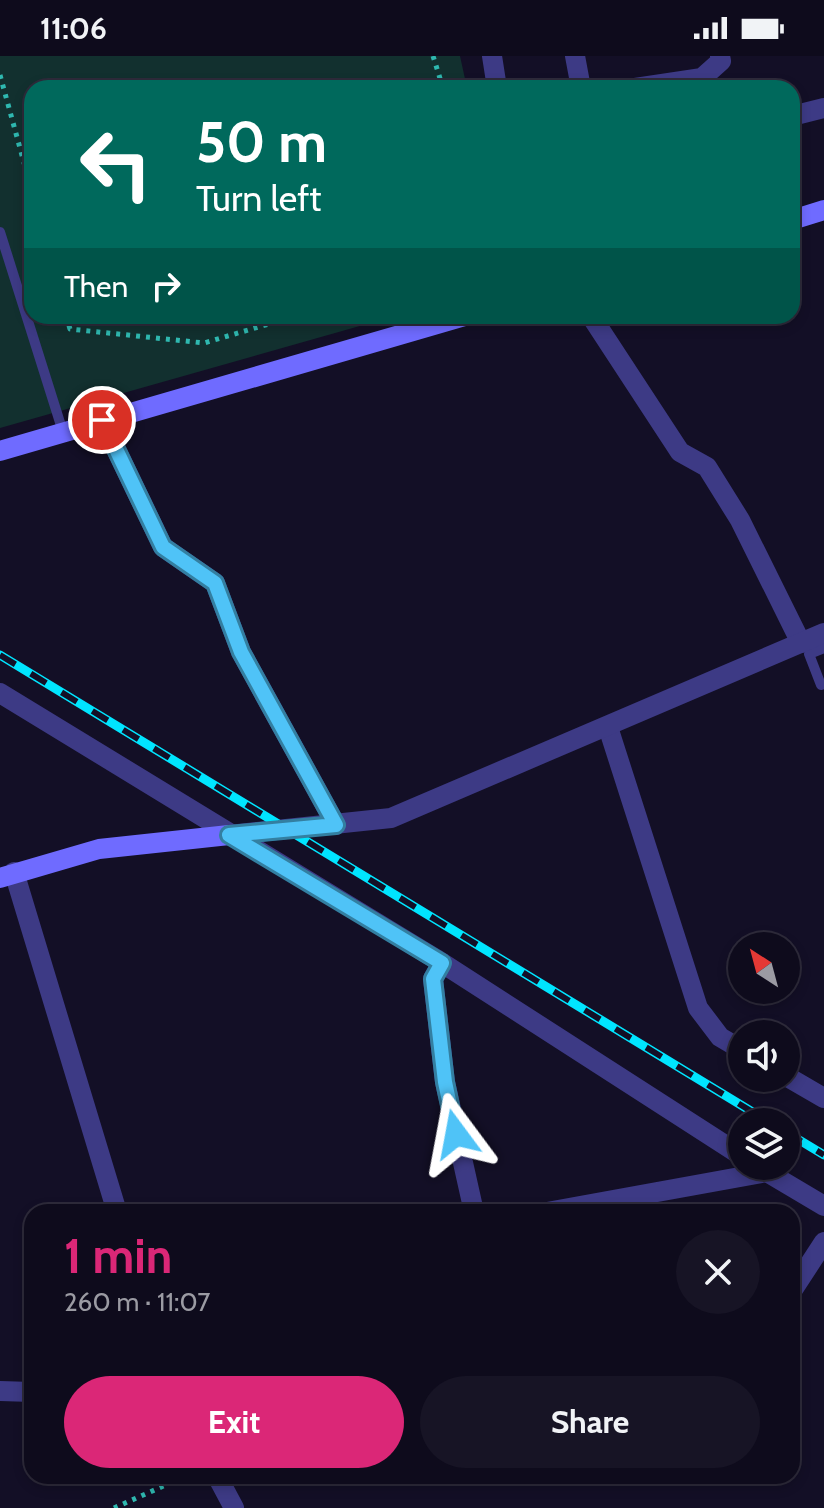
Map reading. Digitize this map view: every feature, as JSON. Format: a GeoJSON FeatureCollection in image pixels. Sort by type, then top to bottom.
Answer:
{"type":"FeatureCollection","features":[{"type":"Feature","properties":{"kind":"street"},"geometry":{"type":"LineString","coordinates":[[492,56],[496,80]]}},
{"type":"Feature","properties":{"kind":"street"},"geometry":{"type":"LineString","coordinates":[[575,56],[580,80]]}},
{"type":"Feature","properties":{"kind":"street"},"geometry":{"type":"LineString","coordinates":[[689,80],[702,78],[721,61],[720,56]]}},
{"type":"Feature","properties":{"kind":"street"},"geometry":{"type":"LineString","coordinates":[[800,114],[824,108]]}},
{"type":"Feature","properties":{"kind":"street"},"geometry":{"type":"LineString","coordinates":[[800,218],[824,210]]}},
{"type":"Feature","properties":{"kind":"street"},"geometry":{"type":"LineString","coordinates":[[0,451],[437,324]]}},
{"type":"Feature","properties":{"kind":"street"},"geometry":{"type":"LineString","coordinates":[[596,324],[680,452],[707,467],[740,520],[801,643]]}},
{"type":"Feature","properties":{"kind":"street"},"geometry":{"type":"LineString","coordinates":[[102,420],[163,547],[215,583],[241,652],[336,825]]}},
{"type":"Feature","properties":{"kind":"street"},"geometry":{"type":"LineString","coordinates":[[114,1204],[7,875],[99,849],[391,818],[824,633]]}},
{"type":"Feature","properties":{"kind":"street"},"geometry":{"type":"LineString","coordinates":[[0,693],[442,963],[728,1147]]}},
{"type":"Feature","properties":{"kind":"street"},"geometry":{"type":"LineString","coordinates":[[608,727],[698,1008],[720,1037],[728,1042]]}},
{"type":"Feature","properties":{"kind":"street"},"geometry":{"type":"LineString","coordinates":[[442,963],[433,979],[445,1082],[472,1204]]}},
{"type":"Feature","properties":{"kind":"street"},"geometry":{"type":"LineString","coordinates":[[800,1084],[824,1098]]}},
{"type":"Feature","properties":{"kind":"street"},"geometry":{"type":"LineString","coordinates":[[587,1204],[728,1176]]}},
{"type":"Feature","properties":{"kind":"street"},"geometry":{"type":"LineString","coordinates":[[780,1180],[824,1206]]}},
{"type":"Feature","properties":{"kind":"street"},"geometry":{"type":"LineString","coordinates":[[800,1279],[824,1242]]}},
{"type":"Feature","properties":{"kind":"street"},"geometry":{"type":"LineString","coordinates":[[0,1391],[24,1392]]}},
{"type":"Feature","properties":{"kind":"street"},"geometry":{"type":"LineString","coordinates":[[221,1484],[234,1508]]}},
{"type":"Feature","properties":{"kind":"lane"},"geometry":{"type":"LineString","coordinates":[[0,232],[24,308]]}},
{"type":"Feature","properties":{"kind":"lane"},"geometry":{"type":"LineString","coordinates":[[29,324],[63,432]]}},
{"type":"Feature","properties":{"kind":"lane"},"geometry":{"type":"LineString","coordinates":[[824,648],[809,654],[824,684]]}},
{"type":"Feature","properties":{"kind":"path"},"geometry":{"type":"LineString","coordinates":[[433,56],[440,80]]}},
{"type":"Feature","properties":{"kind":"path"},"geometry":{"type":"LineString","coordinates":[[0,75],[24,163]]}},
{"type":"Feature","properties":{"kind":"path"},"geometry":{"type":"LineString","coordinates":[[68,324],[70,329],[204,343],[269,324]]}},
{"type":"Feature","properties":{"kind":"path"},"geometry":{"type":"LineString","coordinates":[[114,1508],[168,1484]]}},
{"type":"Feature","properties":{"kind":"green space"},"geometry":{"type":"Polygon","coordinates":[[[0,56],[460,56],[465,80],[24,80],[24,324],[367,324],[0,428],[0,56]]]}},
{"type":"Feature","properties":{"kind":"railway"},"geometry":{"type":"LineString","coordinates":[[0,655],[746,1108]]}},
{"type":"Feature","properties":{"kind":"railway"},"geometry":{"type":"LineString","coordinates":[[800,1140],[824,1155]]}},
{"type":"Feature","properties":{"kind":"route"},"geometry":{"type":"LineString","coordinates":[[102,420],[163,547],[215,583],[241,652],[336,825],[229,835],[442,963],[433,979],[445,1082],[456,1134]]}}]}
